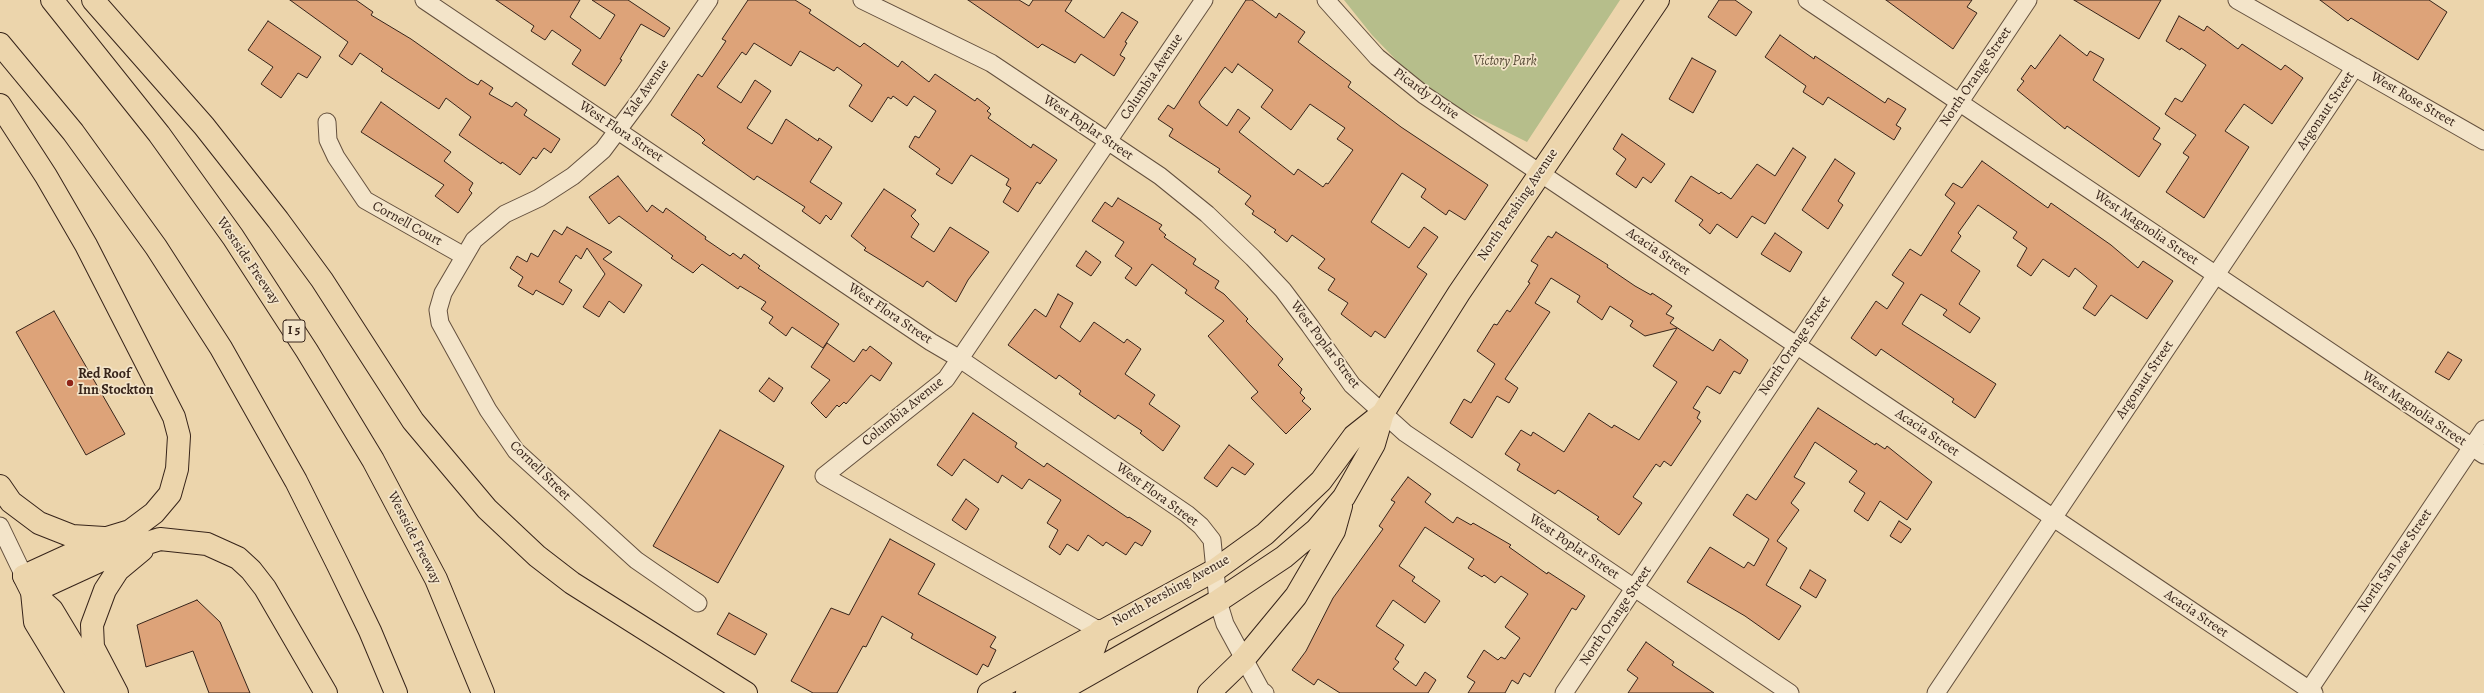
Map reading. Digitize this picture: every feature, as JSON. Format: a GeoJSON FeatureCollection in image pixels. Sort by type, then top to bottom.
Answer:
{"type":"FeatureCollection","features":[{"type":"Feature","properties":{"kind":"main road","name":"Westside Freeway"},"geometry":{"type":"LineString","coordinates":[[52,0],[159,134],[215,211],[307,351],[373,460],[436,579],[483,693]]}},
{"type":"Feature","properties":{"kind":"main road"},"geometry":{"type":"LineString","coordinates":[[93,0],[204,126],[278,220],[322,280],[413,421],[487,509],[537,556],[572,583],[746,693]]}},
{"type":"Feature","properties":{"kind":"main road","name":"North Pershing Avenue"},"geometry":{"type":"LineString","coordinates":[[1056,693],[1218,601],[1284,557],[1316,530],[1344,497],[1374,444],[1383,413],[1459,293],[1658,0]]}},
{"type":"Feature","properties":{"kind":"main road"},"geometry":{"type":"LineString","coordinates":[[0,44],[73,132],[156,247],[221,348],[296,481],[370,630],[396,693]]}},
{"type":"Feature","properties":{"kind":"main road"},"geometry":{"type":"LineString","coordinates":[[0,105],[46,176],[86,245],[174,417],[179,436],[177,469],[170,494],[154,513],[130,530],[107,538],[28,584]]}},
{"type":"Feature","properties":{"kind":"main road","name":"North Pershing Avenue"},"geometry":{"type":"LineString","coordinates":[[989,693],[1100,631],[1215,570],[1277,524],[1321,481],[1354,436],[1383,413]]}},
{"type":"Feature","properties":{"kind":"main road"},"geometry":{"type":"LineString","coordinates":[[0,486],[11,502],[39,523],[72,536],[107,538]]}},
{"type":"Feature","properties":{"kind":"main road"},"geometry":{"type":"LineString","coordinates":[[1209,693],[1244,659],[1296,596],[1334,530],[1344,497]]}},
{"type":"Feature","properties":{"kind":"main road"},"geometry":{"type":"LineString","coordinates":[[28,584],[160,539],[207,544],[238,558],[252,570],[265,588],[326,693]]}},
{"type":"Feature","properties":{"kind":"main road"},"geometry":{"type":"LineString","coordinates":[[117,693],[93,646],[92,625],[105,590],[118,570],[136,554],[160,539]]}},
{"type":"Feature","properties":{"kind":"main road"},"geometry":{"type":"LineString","coordinates":[[28,584],[35,622],[78,693]]}},
{"type":"Feature","properties":{"kind":"main road"},"geometry":{"type":"LineString","coordinates":[[28,584],[52,610],[102,693]]}},
{"type":"Feature","properties":{"kind":"main road"},"geometry":{"type":"LineString","coordinates":[[1027,693],[1081,661],[1094,648],[1100,631]]}},
{"type":"Feature","properties":{"kind":"street","name":"West Flora Street"},"geometry":{"type":"LineString","coordinates":[[424,0],[924,337],[960,359],[1187,514],[1201,526],[1212,540],[1218,601],[1225,624],[1261,690],[1266,693]]}},
{"type":"Feature","properties":{"kind":"street","name":"Yale Avenue"},"geometry":{"type":"LineString","coordinates":[[464,256],[480,234],[505,214],[539,198],[573,176],[602,150],[618,130],[708,0]]}},
{"type":"Feature","properties":{"kind":"street","name":"West Poplar Street"},"geometry":{"type":"LineString","coordinates":[[862,0],[991,63],[1160,176],[1207,214],[1253,258],[1310,326],[1352,385],[1405,433],[1790,693]]}},
{"type":"Feature","properties":{"kind":"street","name":"Columbia Avenue"},"geometry":{"type":"LineString","coordinates":[[1100,631],[824,476],[946,379],[1204,0]]}},
{"type":"Feature","properties":{"kind":"street","name":"Picardy Drive"},"geometry":{"type":"LineString","coordinates":[[1326,0],[1376,57],[1424,95],[1540,173]]}},
{"type":"Feature","properties":{"kind":"street","name":"West Magnolia Street"},"geometry":{"type":"LineString","coordinates":[[1807,0],[2478,451]]}},
{"type":"Feature","properties":{"kind":"street","name":"North Orange Street"},"geometry":{"type":"LineString","coordinates":[[1564,693],[2028,0]]}},
{"type":"Feature","properties":{"kind":"street","name":"West Rose Street"},"geometry":{"type":"LineString","coordinates":[[2237,0],[2484,141]]}},
{"type":"Feature","properties":{"kind":"street","name":"Argonaut Street"},"geometry":{"type":"LineString","coordinates":[[1936,693],[2355,67]]}},
{"type":"Feature","properties":{"kind":"street","name":"Cornell Court"},"geometry":{"type":"LineString","coordinates":[[326,122],[328,140],[336,157],[365,200],[464,256]]}},
{"type":"Feature","properties":{"kind":"street","name":"Acacia Street"},"geometry":{"type":"LineString","coordinates":[[1540,173],[2310,692]]}},
{"type":"Feature","properties":{"kind":"street","name":"Cornell Street"},"geometry":{"type":"LineString","coordinates":[[464,256],[443,293],[438,310],[440,322],[505,437],[527,462],[636,560],[698,603]]}},
{"type":"Feature","properties":{"kind":"street","name":"North San Jose Street"},"geometry":{"type":"LineString","coordinates":[[2310,692],[2478,451],[2484,430]]}},
{"type":"Feature","properties":{"kind":"street"},"geometry":{"type":"LineString","coordinates":[[0,526],[28,584]]}},
{"type":"Feature","properties":{"kind":"green space","name":"Victory Park"},"geometry":{"type":"Polygon","coordinates":[[[1344,0],[1620,0],[1527,142],[1449,103],[1401,65],[1372,35],[1344,0]]]}},
{"type":"Feature","properties":{"kind":"building"},"geometry":{"type":"Polygon","coordinates":[[[290,0],[356,0],[373,12],[371,15],[411,39],[469,80],[478,85],[481,80],[493,88],[489,94],[512,107],[516,102],[527,110],[524,115],[560,139],[551,153],[544,148],[536,159],[533,157],[520,175],[502,162],[501,164],[459,135],[471,117],[446,98],[439,109],[381,71],[383,69],[360,53],[352,65],[339,56],[348,42],[290,0]]]}},
{"type":"Feature","properties":{"kind":"building"},"geometry":{"type":"Polygon","coordinates":[[[496,0],[580,0],[570,17],[600,39],[615,15],[592,0],[628,0],[670,28],[664,37],[641,24],[620,59],[622,60],[605,86],[572,64],[581,50],[552,30],[545,40],[531,31],[534,26],[496,0]]]}},
{"type":"Feature","properties":{"kind":"building"},"geometry":{"type":"Polygon","coordinates":[[[748,0],[795,0],[811,10],[809,13],[860,47],[864,43],[898,67],[902,61],[929,82],[935,74],[975,101],[977,98],[990,108],[987,111],[991,114],[988,118],[1031,148],[1033,144],[1057,160],[1040,184],[1037,182],[1018,212],[1003,202],[1011,188],[1006,185],[1009,179],[971,155],[952,184],[936,174],[940,169],[909,147],[915,136],[919,138],[936,111],[914,96],[907,106],[893,96],[891,99],[888,97],[872,122],[849,106],[862,85],[837,67],[834,71],[800,51],[791,66],[754,43],[746,55],[742,52],[717,87],[741,103],[755,80],[771,91],[747,128],[772,144],[786,119],[818,141],[819,138],[832,147],[810,182],[842,203],[831,220],[826,215],[820,224],[802,211],[805,207],[757,176],[754,180],[702,143],[705,140],[700,135],[671,115],[698,74],[702,77],[726,41],[722,39],[748,0]]]}},
{"type":"Feature","properties":{"kind":"building"},"geometry":{"type":"Polygon","coordinates":[[[968,0],[1019,0],[1029,6],[1033,0],[1072,0],[1065,11],[1104,38],[1122,12],[1138,22],[1125,42],[1127,43],[1120,55],[1125,58],[1114,76],[1081,54],[1075,63],[1042,44],[1038,48],[968,0]]]}},
{"type":"Feature","properties":{"kind":"building"},"geometry":{"type":"Polygon","coordinates":[[[1246,0],[1252,0],[1276,18],[1279,13],[1305,32],[1298,42],[1351,82],[1348,87],[1401,127],[1488,185],[1465,220],[1449,210],[1446,215],[1421,197],[1426,189],[1402,173],[1371,222],[1409,248],[1424,227],[1438,237],[1417,267],[1427,274],[1385,338],[1375,331],[1371,337],[1341,314],[1348,303],[1328,290],[1335,279],[1318,268],[1325,259],[1292,235],[1287,242],[1274,232],[1276,230],[1252,214],[1254,211],[1245,204],[1251,196],[1218,172],[1220,169],[1169,136],[1173,129],[1158,119],[1168,105],[1174,109],[1246,0]],[[1238,64],[1232,73],[1225,67],[1199,102],[1201,106],[1227,126],[1238,109],[1250,118],[1239,132],[1294,175],[1298,169],[1323,187],[1326,183],[1328,184],[1353,150],[1337,139],[1345,128],[1310,104],[1291,130],[1261,107],[1273,90],[1238,64]]]}},
{"type":"Feature","properties":{"kind":"building"},"geometry":{"type":"Polygon","coordinates":[[[1719,0],[1735,0],[1752,12],[1736,36],[1708,17],[1719,0]]]}},
{"type":"Feature","properties":{"kind":"building"},"geometry":{"type":"Polygon","coordinates":[[[1886,0],[1972,0],[1967,7],[1977,13],[1953,49],[1886,0]]]}},
{"type":"Feature","properties":{"kind":"building"},"geometry":{"type":"Polygon","coordinates":[[[2074,0],[2161,0],[2139,39],[2074,0]]]}},
{"type":"Feature","properties":{"kind":"building"},"geometry":{"type":"Polygon","coordinates":[[[2320,0],[2429,0],[2447,12],[2418,60],[2351,18],[2348,21],[2320,0]]]}},
{"type":"Feature","properties":{"kind":"building"},"geometry":{"type":"Polygon","coordinates":[[[2179,16],[2204,31],[2207,26],[2238,49],[2242,44],[2281,70],[2285,65],[2303,78],[2272,124],[2244,104],[2225,131],[2249,147],[2204,218],[2166,192],[2189,157],[2183,153],[2196,135],[2165,114],[2175,98],[2182,102],[2206,65],[2181,48],[2180,50],[2166,41],[2179,16]]]}},
{"type":"Feature","properties":{"kind":"building"},"geometry":{"type":"Polygon","coordinates":[[[268,21],[321,57],[307,78],[298,73],[281,98],[261,84],[273,67],[248,50],[268,21]]]}},
{"type":"Feature","properties":{"kind":"building"},"geometry":{"type":"Polygon","coordinates":[[[1780,35],[1814,59],[1815,56],[1885,103],[1888,98],[1906,109],[1896,125],[1901,128],[1894,140],[1828,97],[1823,105],[1803,92],[1806,86],[1765,57],[1780,35]]]}},
{"type":"Feature","properties":{"kind":"building"},"geometry":{"type":"Polygon","coordinates":[[[2060,35],[2087,56],[2090,51],[2104,59],[2093,80],[2160,128],[2153,139],[2161,144],[2139,177],[2067,126],[2065,129],[2017,90],[2024,81],[2021,79],[2031,65],[2035,69],[2060,35]]]}},
{"type":"Feature","properties":{"kind":"building"},"geometry":{"type":"Polygon","coordinates":[[[1692,58],[1716,71],[1693,113],[1669,99],[1692,58]]]}},
{"type":"Feature","properties":{"kind":"building"},"geometry":{"type":"Polygon","coordinates":[[[381,102],[451,152],[444,161],[473,183],[469,190],[472,193],[458,213],[435,196],[444,185],[361,132],[381,102]]]}},
{"type":"Feature","properties":{"kind":"building"},"geometry":{"type":"Polygon","coordinates":[[[1622,134],[1665,164],[1651,183],[1643,177],[1636,188],[1616,174],[1626,159],[1613,149],[1622,134]]]}},
{"type":"Feature","properties":{"kind":"building"},"geometry":{"type":"Polygon","coordinates":[[[1793,148],[1806,157],[1765,224],[1752,216],[1737,238],[1717,224],[1710,234],[1699,225],[1703,220],[1675,201],[1691,176],[1719,194],[1721,192],[1731,199],[1757,164],[1775,176],[1793,148]]]}},
{"type":"Feature","properties":{"kind":"building"},"geometry":{"type":"Polygon","coordinates":[[[1835,159],[1855,173],[1838,201],[1843,205],[1828,229],[1802,210],[1835,159]]]}},
{"type":"Feature","properties":{"kind":"building"},"geometry":{"type":"Polygon","coordinates":[[[1982,161],[2048,208],[2051,203],[2111,245],[2138,268],[2143,261],[2173,281],[2147,319],[2111,295],[2095,316],[2083,308],[2097,286],[2075,268],[2069,277],[2043,259],[2031,276],[2017,266],[2027,248],[2013,238],[2017,232],[1978,205],[1958,233],[1961,236],[1951,251],[1980,271],[1959,304],[1980,318],[1970,333],[1943,315],[1947,310],[1921,294],[1902,324],[1996,384],[1975,418],[1952,402],[1954,399],[1881,349],[1876,356],[1851,338],[1876,301],[1887,309],[1904,283],[1892,275],[1910,249],[1921,256],[1955,203],[1945,195],[1953,183],[1962,188],[1982,161]]]}},
{"type":"Feature","properties":{"kind":"building"},"geometry":{"type":"Polygon","coordinates":[[[618,176],[647,212],[652,205],[663,213],[666,208],[706,237],[705,239],[730,256],[733,253],[741,259],[744,254],[760,266],[758,268],[839,324],[823,348],[792,327],[786,336],[769,323],[773,317],[761,309],[766,302],[740,286],[738,289],[702,264],[693,273],[671,258],[673,256],[619,216],[609,224],[589,197],[618,176]]]}},
{"type":"Feature","properties":{"kind":"building"},"geometry":{"type":"Polygon","coordinates":[[[884,189],[916,210],[911,216],[919,224],[911,237],[934,252],[950,227],[989,252],[968,280],[956,302],[927,281],[923,287],[864,250],[866,248],[851,236],[884,189]]]}},
{"type":"Feature","properties":{"kind":"building"},"geometry":{"type":"Polygon","coordinates":[[[1118,198],[1162,225],[1159,229],[1166,235],[1164,237],[1196,259],[1193,264],[1219,281],[1215,288],[1224,294],[1248,319],[1246,321],[1283,359],[1278,365],[1302,389],[1300,393],[1305,398],[1302,401],[1311,409],[1286,434],[1251,398],[1258,392],[1208,336],[1224,321],[1185,293],[1187,290],[1152,264],[1136,286],[1125,278],[1132,268],[1115,256],[1124,242],[1092,221],[1105,202],[1112,207],[1118,198]]]}},
{"type":"Feature","properties":{"kind":"building"},"geometry":{"type":"Polygon","coordinates":[[[567,227],[612,252],[603,259],[642,285],[624,313],[609,301],[599,317],[583,307],[605,274],[587,248],[581,259],[576,255],[559,282],[572,290],[563,305],[536,290],[533,295],[518,286],[523,277],[510,268],[517,256],[527,262],[531,253],[538,257],[554,230],[562,235],[567,227]]]}},
{"type":"Feature","properties":{"kind":"building"},"geometry":{"type":"Polygon","coordinates":[[[1556,232],[1608,265],[1607,267],[1635,286],[1651,295],[1652,293],[1672,306],[1666,314],[1674,318],[1670,323],[1713,351],[1720,339],[1748,360],[1740,374],[1734,371],[1720,394],[1707,386],[1693,408],[1700,412],[1697,418],[1701,421],[1671,466],[1664,461],[1660,467],[1656,464],[1633,497],[1642,503],[1619,535],[1597,519],[1599,517],[1558,490],[1555,494],[1517,470],[1520,464],[1505,454],[1521,430],[1531,436],[1533,432],[1564,452],[1589,413],[1612,428],[1614,425],[1639,440],[1677,382],[1653,366],[1677,328],[1645,336],[1630,326],[1633,321],[1610,306],[1602,320],[1577,302],[1580,296],[1551,278],[1535,303],[1550,312],[1505,379],[1518,388],[1509,403],[1497,396],[1472,438],[1450,423],[1464,399],[1471,403],[1495,364],[1477,351],[1494,324],[1497,325],[1507,310],[1510,312],[1530,283],[1528,282],[1538,265],[1531,261],[1548,236],[1552,238],[1556,232]]]}},
{"type":"Feature","properties":{"kind":"building"},"geometry":{"type":"Polygon","coordinates":[[[1775,233],[1802,252],[1790,272],[1761,254],[1775,233]]]}},
{"type":"Feature","properties":{"kind":"building"},"geometry":{"type":"Polygon","coordinates":[[[1086,251],[1101,262],[1091,276],[1076,266],[1086,251]]]}},
{"type":"Feature","properties":{"kind":"building"},"geometry":{"type":"Polygon","coordinates":[[[1058,294],[1073,303],[1060,327],[1080,342],[1094,322],[1124,343],[1127,339],[1141,349],[1125,374],[1155,395],[1149,404],[1180,426],[1163,451],[1140,433],[1142,431],[1118,415],[1115,419],[1079,394],[1081,391],[1059,375],[1056,379],[1008,345],[1035,309],[1046,317],[1058,294]]]}},
{"type":"Feature","properties":{"kind":"building","name":"Red Roof Inn Stockton"},"geometry":{"type":"Polygon","coordinates":[[[54,311],[125,434],[86,455],[16,332],[54,311]]]}},
{"type":"Feature","properties":{"kind":"building"},"geometry":{"type":"Polygon","coordinates":[[[827,343],[854,362],[863,349],[866,351],[870,346],[892,363],[880,381],[871,375],[846,404],[844,402],[839,407],[837,405],[826,418],[811,403],[830,380],[811,367],[827,343]]]}},
{"type":"Feature","properties":{"kind":"building"},"geometry":{"type":"Polygon","coordinates":[[[2448,352],[2462,360],[2449,380],[2435,372],[2448,352]]]}},
{"type":"Feature","properties":{"kind":"building"},"geometry":{"type":"Polygon","coordinates":[[[769,378],[783,388],[774,402],[759,391],[769,378]]]}},
{"type":"Feature","properties":{"kind":"building"},"geometry":{"type":"Polygon","coordinates":[[[1818,408],[1875,445],[1876,443],[1885,449],[1887,446],[1932,482],[1907,520],[1880,501],[1868,521],[1854,511],[1865,493],[1849,482],[1857,471],[1815,442],[1794,477],[1805,483],[1791,503],[1799,510],[1777,541],[1787,548],[1766,585],[1801,606],[1779,640],[1745,616],[1687,582],[1710,547],[1744,568],[1748,562],[1754,566],[1769,539],[1733,515],[1747,494],[1756,500],[1818,408]]]}},
{"type":"Feature","properties":{"kind":"building"},"geometry":{"type":"Polygon","coordinates":[[[973,413],[1017,443],[1015,447],[1044,467],[1047,463],[1128,518],[1129,517],[1151,531],[1142,546],[1135,542],[1126,555],[1106,542],[1103,546],[1088,535],[1078,551],[1067,544],[1060,555],[1049,547],[1058,530],[1047,523],[1061,500],[1029,479],[1022,489],[1002,475],[998,483],[964,459],[952,476],[937,465],[973,413]]]}},
{"type":"Feature","properties":{"kind":"building"},"geometry":{"type":"Polygon","coordinates":[[[720,430],[784,466],[718,583],[653,546],[720,430]]]}},
{"type":"Feature","properties":{"kind":"building"},"geometry":{"type":"Polygon","coordinates":[[[1229,445],[1254,464],[1245,475],[1232,467],[1217,487],[1204,478],[1229,445]]]}},
{"type":"Feature","properties":{"kind":"building"},"geometry":{"type":"Polygon","coordinates":[[[1408,477],[1431,494],[1425,502],[1453,523],[1457,517],[1471,525],[1473,523],[1511,545],[1509,547],[1547,574],[1548,572],[1585,596],[1576,610],[1572,608],[1530,677],[1524,673],[1518,684],[1512,680],[1505,693],[1468,693],[1475,682],[1467,677],[1484,650],[1498,660],[1501,657],[1505,659],[1520,638],[1505,627],[1528,594],[1501,576],[1495,583],[1484,575],[1482,577],[1468,568],[1474,559],[1425,527],[1399,566],[1415,577],[1412,581],[1440,601],[1425,623],[1393,600],[1376,626],[1404,645],[1395,659],[1399,662],[1393,669],[1416,686],[1425,672],[1436,680],[1428,693],[1340,693],[1318,679],[1314,685],[1292,670],[1306,651],[1333,598],[1383,529],[1379,526],[1395,502],[1391,500],[1408,477]]]}},
{"type":"Feature","properties":{"kind":"building"},"geometry":{"type":"Polygon","coordinates":[[[966,499],[979,509],[966,530],[952,520],[966,499]]]}},
{"type":"Feature","properties":{"kind":"building"},"geometry":{"type":"Polygon","coordinates":[[[1899,521],[1911,529],[1901,543],[1890,536],[1899,521]]]}},
{"type":"Feature","properties":{"kind":"building"},"geometry":{"type":"Polygon","coordinates":[[[890,539],[935,564],[918,594],[996,637],[990,647],[996,650],[988,667],[983,664],[977,675],[911,638],[913,634],[882,616],[866,647],[863,646],[837,693],[813,693],[791,681],[831,608],[849,615],[890,539]]]}},
{"type":"Feature","properties":{"kind":"building"},"geometry":{"type":"Polygon","coordinates":[[[1810,570],[1826,580],[1816,598],[1800,588],[1810,570]]]}},
{"type":"Feature","properties":{"kind":"building"},"geometry":{"type":"Polygon","coordinates":[[[197,600],[220,622],[250,693],[209,693],[193,651],[146,667],[137,625],[197,600]]]}},
{"type":"Feature","properties":{"kind":"building"},"geometry":{"type":"Polygon","coordinates":[[[729,613],[767,634],[755,655],[717,634],[729,613]]]}},
{"type":"Feature","properties":{"kind":"building"},"geometry":{"type":"Polygon","coordinates":[[[1646,642],[1674,662],[1672,665],[1714,693],[1628,693],[1638,678],[1627,670],[1646,642]]]}},
{"type":"Feature","properties":{"kind":"place","name":"Red Roof Inn Stockton"},"geometry":{"type":"Point","coordinates":[70,383]}}]}
